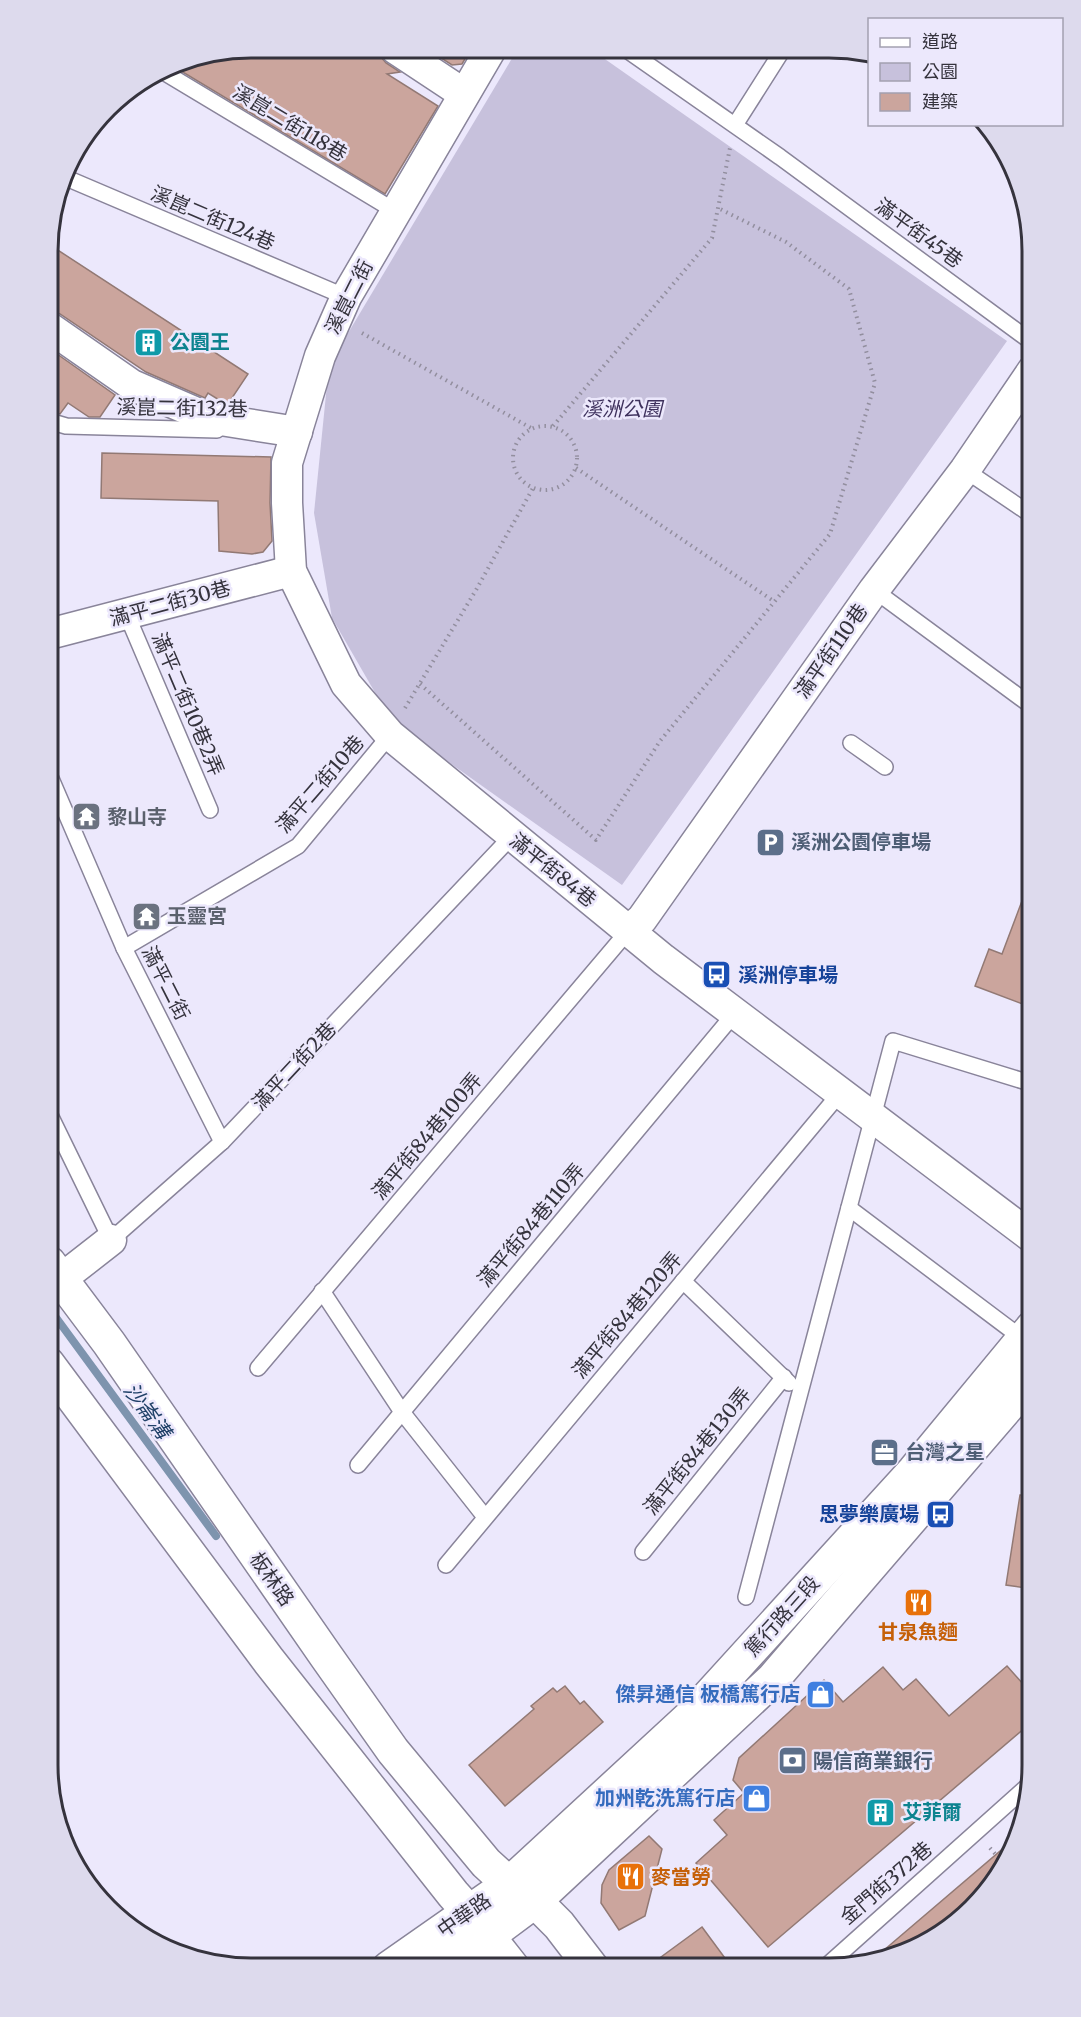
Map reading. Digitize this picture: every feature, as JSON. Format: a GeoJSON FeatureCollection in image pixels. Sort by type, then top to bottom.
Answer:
{"type":"FeatureCollection","features":[{"type":"Feature","properties":{"kind":"street"},"geometry":{"type":"LineString","coordinates":[[411,59],[464,94]]}},
{"type":"Feature","properties":{"kind":"street","name":"溪崑二街"},"geometry":{"type":"LineString","coordinates":[[291,571],[286,503],[287,463],[320,356],[346,297],[486,59]]}},
{"type":"Feature","properties":{"kind":"street"},"geometry":{"type":"LineString","coordinates":[[58,334],[132,385],[208,418],[297,432]]}},
{"type":"Feature","properties":{"kind":"street","name":"滿平街110巷"},"geometry":{"type":"LineString","coordinates":[[628,931],[642,919],[874,590],[965,470],[1022,386]]}},
{"type":"Feature","properties":{"kind":"street","name":"滿平二街30巷"},"geometry":{"type":"LineString","coordinates":[[58,632],[291,571]]}},
{"type":"Feature","properties":{"kind":"street","name":"滿平街84巷"},"geometry":{"type":"LineString","coordinates":[[291,571],[346,684],[395,725],[512,836],[628,931],[1022,1230]]}},
{"type":"Feature","properties":{"kind":"street","name":"滿平二街2巷"},"geometry":{"type":"LineString","coordinates":[[58,1269],[111,1240]]}},
{"type":"Feature","properties":{"kind":"street","name":"板林路"},"geometry":{"type":"LineString","coordinates":[[58,1275],[109,1343],[393,1751],[486,1863],[559,1924],[584,1958]]}},
{"type":"Feature","properties":{"kind":"street","name":"篤行路三段"},"geometry":{"type":"LineString","coordinates":[[522,1892],[688,1719],[914,1471],[1022,1340]]}},
{"type":"Feature","properties":{"kind":"street"},"geometry":{"type":"LineString","coordinates":[[58,1377],[269,1660],[506,1958]]}},
{"type":"Feature","properties":{"kind":"street","name":"篤行路三段"},"geometry":{"type":"LineString","coordinates":[[522,1892],[772,1678],[1022,1390]]}},
{"type":"Feature","properties":{"kind":"street","name":"中華路"},"geometry":{"type":"LineString","coordinates":[[403,1958],[469,1912],[522,1892]]}},
{"type":"Feature","properties":{"kind":"street","name":"中華路"},"geometry":{"type":"LineString","coordinates":[[459,1958],[489,1936],[522,1892]]}},
{"type":"Feature","properties":{"kind":"lane","name":"滿平街45巷"},"geometry":{"type":"LineString","coordinates":[[639,58],[780,157],[1022,335]]}},
{"type":"Feature","properties":{"kind":"lane"},"geometry":{"type":"LineString","coordinates":[[735,125],[777,58]]}},
{"type":"Feature","properties":{"kind":"lane","name":"溪崑二街118巷"},"geometry":{"type":"LineString","coordinates":[[171,76],[395,211]]}},
{"type":"Feature","properties":{"kind":"lane","name":"溪崑二街124巷"},"geometry":{"type":"LineString","coordinates":[[72,180],[346,297]]}},
{"type":"Feature","properties":{"kind":"lane","name":"溪崑二街132巷"},"geometry":{"type":"LineString","coordinates":[[58,424],[66,426],[297,432]]}},
{"type":"Feature","properties":{"kind":"lane"},"geometry":{"type":"LineString","coordinates":[[965,470],[1022,509]]}},
{"type":"Feature","properties":{"kind":"lane"},"geometry":{"type":"LineString","coordinates":[[874,590],[1022,698]]}},
{"type":"Feature","properties":{"kind":"lane","name":"滿平二街10巷2弄"},"geometry":{"type":"LineString","coordinates":[[127,615],[210,810]]}},
{"type":"Feature","properties":{"kind":"lane","name":"滿平二街10巷"},"geometry":{"type":"LineString","coordinates":[[124,948],[298,846],[395,725]]}},
{"type":"Feature","properties":{"kind":"lane"},"geometry":{"type":"LineString","coordinates":[[851,743],[885,767]]}},
{"type":"Feature","properties":{"kind":"lane","name":"滿平二街"},"geometry":{"type":"LineString","coordinates":[[58,807],[124,948],[222,1142]]}},
{"type":"Feature","properties":{"kind":"lane","name":"滿平二街2巷"},"geometry":{"type":"LineString","coordinates":[[111,1240],[222,1142],[512,836]]}},
{"type":"Feature","properties":{"kind":"lane","name":"滿平街84巷100弄"},"geometry":{"type":"LineString","coordinates":[[258,1368],[628,931]]}},
{"type":"Feature","properties":{"kind":"lane","name":"滿平街84巷110弄"},"geometry":{"type":"LineString","coordinates":[[358,1465],[735,1013]]}},
{"type":"Feature","properties":{"kind":"lane"},"geometry":{"type":"LineString","coordinates":[[746,1597],[893,1041],[1022,1081]]}},
{"type":"Feature","properties":{"kind":"lane","name":"滿平街84巷120弄"},"geometry":{"type":"LineString","coordinates":[[446,1565],[841,1092]]}},
{"type":"Feature","properties":{"kind":"lane"},"geometry":{"type":"LineString","coordinates":[[58,1131],[111,1240]]}},
{"type":"Feature","properties":{"kind":"lane"},"geometry":{"type":"LineString","coordinates":[[849,1208],[1022,1329]]}},
{"type":"Feature","properties":{"kind":"lane"},"geometry":{"type":"LineString","coordinates":[[683,1281],[800,1393]]}},
{"type":"Feature","properties":{"kind":"lane"},"geometry":{"type":"LineString","coordinates":[[322,1291],[402,1412],[485,1517]]}},
{"type":"Feature","properties":{"kind":"lane","name":"滿平街84巷130弄"},"geometry":{"type":"LineString","coordinates":[[643,1552],[784,1377]]}},
{"type":"Feature","properties":{"kind":"lane","name":"金門街372巷"},"geometry":{"type":"LineString","coordinates":[[835,1958],[1020,1793]]}},
{"type":"Feature","properties":{"kind":"path"},"geometry":{"type":"LineString","coordinates":[[553,426],[712,238],[735,125]]}},
{"type":"Feature","properties":{"kind":"path"},"geometry":{"type":"LineString","coordinates":[[420,684],[596,840],[660,741],[830,534],[875,383],[849,289],[786,242],[718,208]]}},
{"type":"Feature","properties":{"kind":"path"},"geometry":{"type":"LineString","coordinates":[[357,330],[531,428]]}},
{"type":"Feature","properties":{"kind":"path"},"geometry":{"type":"LineString","coordinates":[[553,426],[571,437],[578,457],[576,468],[563,485],[554,489],[532,488],[517,474],[513,464],[516,443],[531,428],[553,426]]}},
{"type":"Feature","properties":{"kind":"path"},"geometry":{"type":"LineString","coordinates":[[576,468],[775,602]]}},
{"type":"Feature","properties":{"kind":"path"},"geometry":{"type":"LineString","coordinates":[[395,725],[476,590],[532,488]]}},
{"type":"Feature","properties":{"kind":"green space","name":"溪洲公園"},"geometry":{"type":"Polygon","coordinates":[[[604,58],[1007,341],[622,885],[392,722],[332,618],[314,513],[329,365],[512,59],[604,58]]]}},
{"type":"Feature","properties":{"kind":"building"},"geometry":{"type":"Polygon","coordinates":[[[239,59],[382,59],[400,72],[387,74],[438,106],[385,194],[182,72],[214,62],[239,59]]]}},
{"type":"Feature","properties":{"kind":"building"},"geometry":{"type":"Polygon","coordinates":[[[442,59],[465,59],[462,64],[452,65],[442,59]]]}},
{"type":"Feature","properties":{"kind":"building","name":"公園王"},"geometry":{"type":"Polygon","coordinates":[[[58,250],[248,374],[228,404],[208,393],[205,398],[146,372],[58,313],[58,250]]]}},
{"type":"Feature","properties":{"kind":"building"},"geometry":{"type":"Polygon","coordinates":[[[58,355],[115,395],[100,417],[89,417],[68,403],[58,414],[58,355]]]}},
{"type":"Feature","properties":{"kind":"building"},"geometry":{"type":"Polygon","coordinates":[[[102,453],[271,457],[272,541],[263,552],[252,554],[219,551],[218,501],[101,498],[102,453]]]}},
{"type":"Feature","properties":{"kind":"building"},"geometry":{"type":"Polygon","coordinates":[[[1022,901],[1022,1004],[975,986],[989,949],[1002,954],[1022,901]]]}},
{"type":"Feature","properties":{"kind":"building"},"geometry":{"type":"Polygon","coordinates":[[[1020,1495],[1022,1495],[1022,1587],[1006,1585],[1020,1495]]]}},
{"type":"Feature","properties":{"kind":"building"},"geometry":{"type":"Polygon","coordinates":[[[1007,1666],[1022,1683],[1022,1730],[768,1947],[696,1863],[727,1835],[714,1820],[744,1793],[733,1780],[739,1758],[824,1680],[843,1702],[883,1667],[903,1690],[916,1679],[949,1716],[1007,1666]]]}},
{"type":"Feature","properties":{"kind":"building"},"geometry":{"type":"Polygon","coordinates":[[[565,1686],[580,1704],[584,1701],[603,1722],[505,1806],[469,1765],[534,1709],[531,1706],[553,1688],[557,1692],[565,1686]]]}},
{"type":"Feature","properties":{"kind":"building","name":"麥當勞"},"geometry":{"type":"Polygon","coordinates":[[[649,1836],[662,1849],[645,1916],[619,1930],[601,1903],[602,1885],[609,1870],[649,1836]]]}},
{"type":"Feature","properties":{"kind":"building"},"geometry":{"type":"Polygon","coordinates":[[[1004,1848],[983,1883],[957,1911],[915,1939],[884,1950],[1004,1848]]]}},
{"type":"Feature","properties":{"kind":"building"},"geometry":{"type":"Polygon","coordinates":[[[702,1927],[725,1958],[660,1958],[702,1927]]]}},
{"type":"Feature","properties":{"kind":"waterway","name":"沙崙溝"},"geometry":{"type":"LineString","coordinates":[[58,1320],[216,1536]]}},
{"type":"Feature","properties":{"kind":"place","name":"公園王"},"geometry":{"type":"Point","coordinates":[149,342]}},
{"type":"Feature","properties":{"kind":"place","name":"黎山寺"},"geometry":{"type":"Point","coordinates":[86,817]}},
{"type":"Feature","properties":{"kind":"place","name":"溪洲公園停車場"},"geometry":{"type":"Point","coordinates":[770,842]}},
{"type":"Feature","properties":{"kind":"place","name":"玉靈宮"},"geometry":{"type":"Point","coordinates":[146,916]}},
{"type":"Feature","properties":{"kind":"place","name":"溪洲停車場"},"geometry":{"type":"Point","coordinates":[717,975]}},
{"type":"Feature","properties":{"kind":"place","name":"台灣之星"},"geometry":{"type":"Point","coordinates":[884,1452]}},
{"type":"Feature","properties":{"kind":"place","name":"思夢樂廣場"},"geometry":{"type":"Point","coordinates":[940,1514]}},
{"type":"Feature","properties":{"kind":"place","name":"甘泉魚麵"},"geometry":{"type":"Point","coordinates":[918,1602]}},
{"type":"Feature","properties":{"kind":"place","name":"傑昇通信 板橋篤行店"},"geometry":{"type":"Point","coordinates":[821,1694]}},
{"type":"Feature","properties":{"kind":"place","name":"陽信商業銀行"},"geometry":{"type":"Point","coordinates":[792,1761]}},
{"type":"Feature","properties":{"kind":"place","name":"加州乾洗篤行店"},"geometry":{"type":"Point","coordinates":[756,1798]}},
{"type":"Feature","properties":{"kind":"place","name":"艾菲爾"},"geometry":{"type":"Point","coordinates":[881,1812]}},
{"type":"Feature","properties":{"kind":"place","name":"麥當勞"},"geometry":{"type":"Point","coordinates":[630,1877]}}]}
